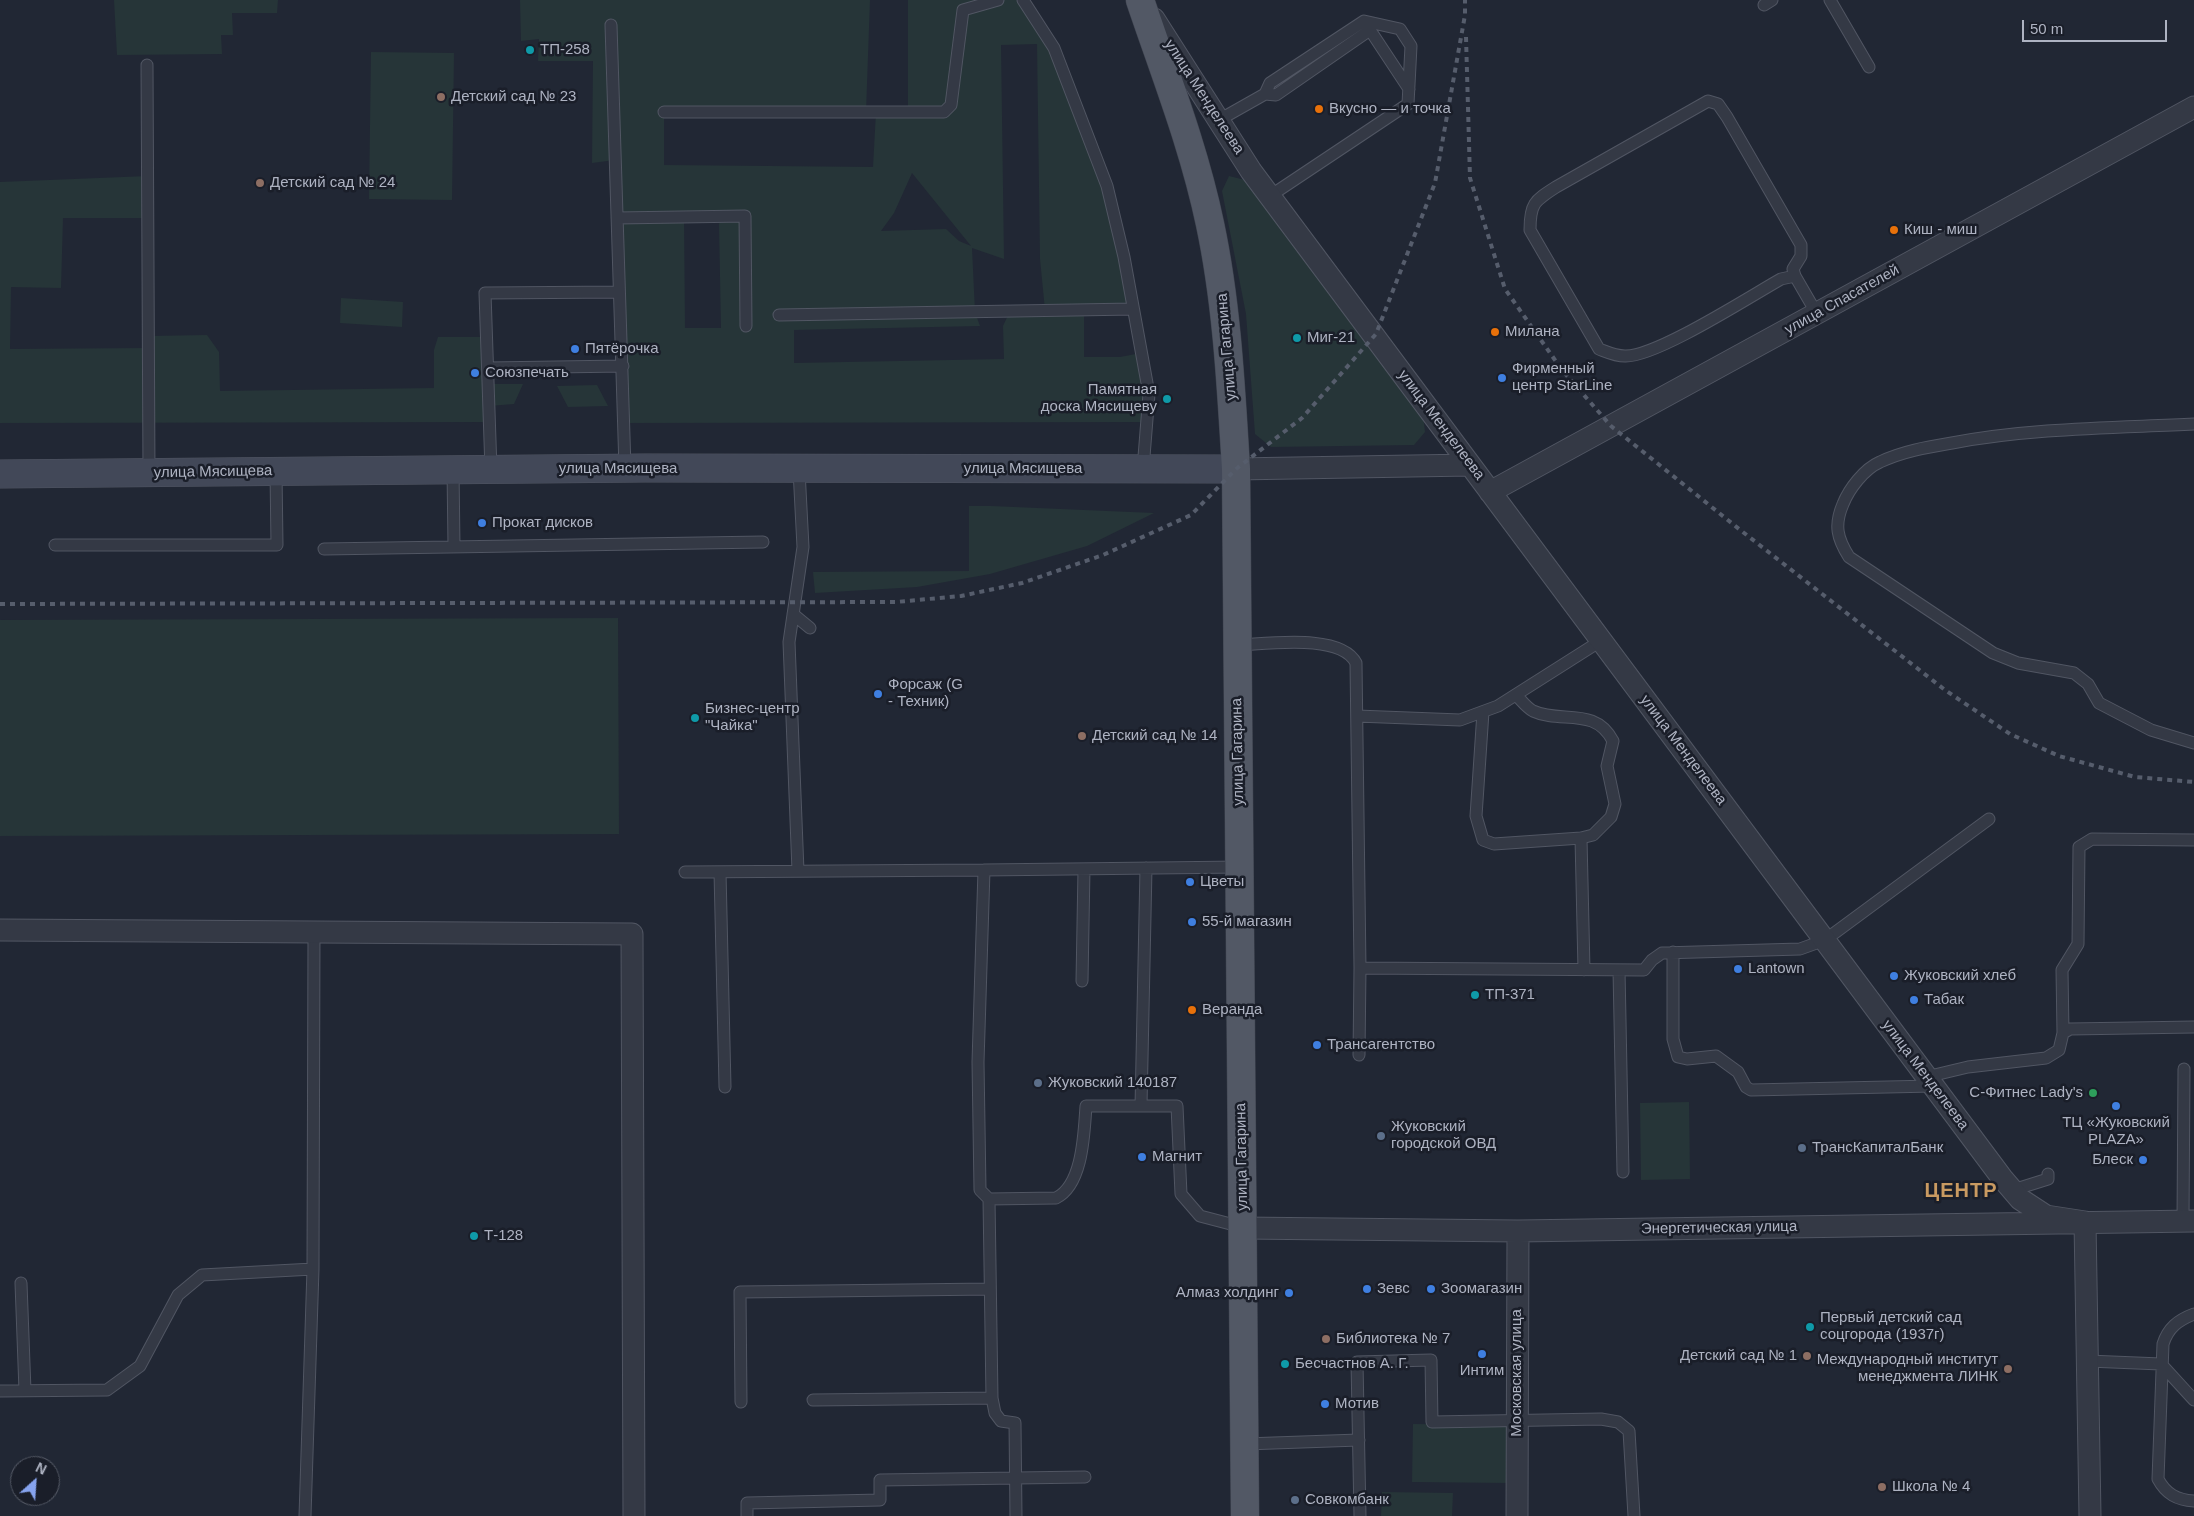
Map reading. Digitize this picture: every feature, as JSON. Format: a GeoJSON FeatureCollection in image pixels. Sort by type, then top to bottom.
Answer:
{"type":"FeatureCollection","features":[{"type":"Feature","properties":{"kind":"main road","name":"улица Гагарина"},"geometry":{"type":"LineString","coordinates":[[1141,0],[1192,151],[1210,224],[1224,304],[1236,469],[1245,1516]]}},
{"type":"Feature","properties":{"kind":"main road","name":"улица Мясищева"},"geometry":{"type":"LineString","coordinates":[[0,474],[625,468],[800,470],[1236,469]]}},
{"type":"Feature","properties":{"kind":"street","name":"улица Менделеева"},"geometry":{"type":"LineString","coordinates":[[1141,0],[1218,120],[1270,196],[1929,1081],[2020,1199],[2046,1216],[2085,1222]]}},
{"type":"Feature","properties":{"kind":"street","name":"улица Спасателей"},"geometry":{"type":"LineString","coordinates":[[1490,492],[2194,107]]}},
{"type":"Feature","properties":{"kind":"street"},"geometry":{"type":"LineString","coordinates":[[1236,469],[1470,465]]}},
{"type":"Feature","properties":{"kind":"street"},"geometry":{"type":"LineString","coordinates":[[0,930],[632,934],[634,1516]]}},
{"type":"Feature","properties":{"kind":"street","name":"Энергетическая улица"},"geometry":{"type":"LineString","coordinates":[[1243,1228],[1518,1231],[2189,1221]]}},
{"type":"Feature","properties":{"kind":"street"},"geometry":{"type":"LineString","coordinates":[[2085,1222],[2090,1516]]}},
{"type":"Feature","properties":{"kind":"street","name":"Московская улица"},"geometry":{"type":"LineString","coordinates":[[1517,1516],[1518,1231]]}},
{"type":"Feature","properties":{"kind":"lane"},"geometry":{"type":"LineString","coordinates":[[664,112],[944,112],[951,105],[963,10],[998,0]]}},
{"type":"Feature","properties":{"kind":"lane"},"geometry":{"type":"LineString","coordinates":[[1023,0],[1054,48],[1107,186],[1149,394],[1143,469]]}},
{"type":"Feature","properties":{"kind":"lane"},"geometry":{"type":"LineString","coordinates":[[1830,0],[1869,67]]}},
{"type":"Feature","properties":{"kind":"lane"},"geometry":{"type":"LineString","coordinates":[[1265,94],[1270,83],[1364,21],[1400,28],[1411,46],[1408,104],[1270,196]]}},
{"type":"Feature","properties":{"kind":"lane"},"geometry":{"type":"LineString","coordinates":[[610,25],[625,468]]}},
{"type":"Feature","properties":{"kind":"lane"},"geometry":{"type":"LineString","coordinates":[[1218,120],[1265,94],[1276,95],[1370,30],[1409,89]]}},
{"type":"Feature","properties":{"kind":"lane"},"geometry":{"type":"LineString","coordinates":[[147,65],[149,473]]}},
{"type":"Feature","properties":{"kind":"lane"},"geometry":{"type":"LineString","coordinates":[[1795,276],[1781,279],[1650,352],[1625,356],[1613,355],[1599,349],[1530,230],[1530,214],[1535,200],[1708,100],[1718,104],[1727,117],[1801,245],[1801,256],[1793,269],[1795,276],[1817,314]]}},
{"type":"Feature","properties":{"kind":"lane"},"geometry":{"type":"LineString","coordinates":[[617,218],[745,216],[746,326]]}},
{"type":"Feature","properties":{"kind":"lane"},"geometry":{"type":"LineString","coordinates":[[491,470],[484,293],[620,292]]}},
{"type":"Feature","properties":{"kind":"lane"},"geometry":{"type":"LineString","coordinates":[[779,315],[1133,309]]}},
{"type":"Feature","properties":{"kind":"lane"},"geometry":{"type":"LineString","coordinates":[[488,368],[623,366]]}},
{"type":"Feature","properties":{"kind":"lane"},"geometry":{"type":"LineString","coordinates":[[2194,424],[1995,435],[1911,450],[1878,463],[1859,480],[1845,498],[1837,518],[1840,542],[1849,557],[1992,653],[2018,663],[2074,673],[2088,684],[2099,703],[2151,730],[2194,744]]}},
{"type":"Feature","properties":{"kind":"lane"},"geometry":{"type":"LineString","coordinates":[[453,469],[454,547]]}},
{"type":"Feature","properties":{"kind":"lane"},"geometry":{"type":"LineString","coordinates":[[798,871],[789,642],[803,548],[800,470]]}},
{"type":"Feature","properties":{"kind":"lane"},"geometry":{"type":"LineString","coordinates":[[54,545],[277,545],[276,472]]}},
{"type":"Feature","properties":{"kind":"lane"},"geometry":{"type":"LineString","coordinates":[[324,549],[763,542]]}},
{"type":"Feature","properties":{"kind":"lane"},"geometry":{"type":"LineString","coordinates":[[793,614],[810,628]]}},
{"type":"Feature","properties":{"kind":"lane"},"geometry":{"type":"LineString","coordinates":[[1357,716],[1460,720],[1498,706],[1602,640]]}},
{"type":"Feature","properties":{"kind":"lane"},"geometry":{"type":"LineString","coordinates":[[1237,645],[1321,644],[1343,649],[1352,654],[1356,663],[1360,968],[1359,1055]]}},
{"type":"Feature","properties":{"kind":"lane"},"geometry":{"type":"LineString","coordinates":[[1483,712],[1476,816],[1483,840],[1494,844],[1581,838],[1593,835],[1611,817],[1615,804],[1607,766],[1613,741],[1609,734],[1594,722],[1578,716],[1533,710],[1516,695]]}},
{"type":"Feature","properties":{"kind":"lane"},"geometry":{"type":"LineString","coordinates":[[1360,968],[1644,970],[1652,960],[1662,953],[1800,949],[1825,940],[1988,819]]}},
{"type":"Feature","properties":{"kind":"lane"},"geometry":{"type":"LineString","coordinates":[[1581,838],[1584,970]]}},
{"type":"Feature","properties":{"kind":"lane"},"geometry":{"type":"LineString","coordinates":[[1673,952],[1673,1039],[1678,1057],[1687,1059],[1716,1056],[1738,1072],[1746,1087],[1751,1090],[1929,1081],[1968,1067],[2046,1058],[2059,1050],[2063,1033],[2062,970],[2078,944],[2079,847],[2092,839],[2194,840]]}},
{"type":"Feature","properties":{"kind":"lane"},"geometry":{"type":"LineString","coordinates":[[685,872],[1240,867]]}},
{"type":"Feature","properties":{"kind":"lane"},"geometry":{"type":"LineString","coordinates":[[1141,1106],[1146,868]]}},
{"type":"Feature","properties":{"kind":"lane"},"geometry":{"type":"LineString","coordinates":[[1082,980],[1084,869]]}},
{"type":"Feature","properties":{"kind":"lane"},"geometry":{"type":"LineString","coordinates":[[984,870],[978,1062],[980,1190],[989,1199],[992,1398],[995,1413],[1001,1421],[1016,1423],[1016,1516]]}},
{"type":"Feature","properties":{"kind":"lane"},"geometry":{"type":"LineString","coordinates":[[720,872],[725,1087]]}},
{"type":"Feature","properties":{"kind":"lane"},"geometry":{"type":"LineString","coordinates":[[305,1516],[313,1269],[314,932]]}},
{"type":"Feature","properties":{"kind":"lane"},"geometry":{"type":"LineString","coordinates":[[1619,970],[1623,1172]]}},
{"type":"Feature","properties":{"kind":"lane"},"geometry":{"type":"LineString","coordinates":[[2063,1033],[2070,1029],[2194,1028]]}},
{"type":"Feature","properties":{"kind":"lane"},"geometry":{"type":"LineString","coordinates":[[2184,1069],[2189,1221]]}},
{"type":"Feature","properties":{"kind":"lane"},"geometry":{"type":"LineString","coordinates":[[989,1199],[1056,1198],[1063,1195],[1074,1178],[1080,1160],[1086,1106],[1177,1106],[1182,1194],[1200,1216],[1243,1228]]}},
{"type":"Feature","properties":{"kind":"lane"},"geometry":{"type":"LineString","coordinates":[[2014,1190],[2048,1179],[2048,1174]]}},
{"type":"Feature","properties":{"kind":"lane"},"geometry":{"type":"LineString","coordinates":[[0,1391],[107,1390],[140,1366],[178,1295],[202,1275],[313,1269]]}},
{"type":"Feature","properties":{"kind":"lane"},"geometry":{"type":"LineString","coordinates":[[21,1283],[25,1391]]}},
{"type":"Feature","properties":{"kind":"lane"},"geometry":{"type":"LineString","coordinates":[[741,1402],[740,1292],[990,1289]]}},
{"type":"Feature","properties":{"kind":"lane"},"geometry":{"type":"LineString","coordinates":[[2194,1314],[2182,1318],[2167,1333],[2161,1364],[2158,1479],[2169,1494],[2184,1500],[2194,1501]]}},
{"type":"Feature","properties":{"kind":"lane"},"geometry":{"type":"LineString","coordinates":[[1360,1516],[1357,1362],[1432,1360],[1432,1422],[1600,1419],[1618,1422],[1630,1431],[1634,1516]]}},
{"type":"Feature","properties":{"kind":"lane"},"geometry":{"type":"LineString","coordinates":[[2088,1361],[2161,1364],[2194,1400]]}},
{"type":"Feature","properties":{"kind":"lane"},"geometry":{"type":"LineString","coordinates":[[813,1400],[992,1398]]}},
{"type":"Feature","properties":{"kind":"lane"},"geometry":{"type":"LineString","coordinates":[[1245,1444],[1359,1440]]}},
{"type":"Feature","properties":{"kind":"lane"},"geometry":{"type":"LineString","coordinates":[[747,1516],[748,1503],[880,1500],[880,1480],[1085,1477]]}},
{"type":"Feature","properties":{"kind":"shaded area"},"geometry":{"type":"Polygon","coordinates":[[[114,0],[278,0],[277,13],[232,13],[233,35],[221,35],[222,54],[117,55],[114,0]]]}},
{"type":"Feature","properties":{"kind":"shaded area"},"geometry":{"type":"Polygon","coordinates":[[[520,0],[870,0],[866,112],[664,113],[664,165],[873,167],[876,112],[908,112],[908,0],[1023,0],[1054,48],[1107,186],[1133,309],[1084,310],[1084,357],[1120,357],[1141,353],[1147,422],[624,423],[615,160],[592,163],[593,61],[538,61],[539,39],[521,41],[520,0]],[[1037,44],[1001,45],[1004,259],[972,248],[975,312],[980,326],[794,330],[794,363],[1004,359],[1003,326],[1010,311],[1045,310],[1040,259],[1037,44]],[[912,173],[894,213],[881,231],[946,229],[959,241],[971,246],[912,173]],[[684,217],[685,328],[721,328],[719,224],[721,217],[684,217]]]}},
{"type":"Feature","properties":{"kind":"shaded area"},"geometry":{"type":"Polygon","coordinates":[[[371,52],[454,53],[452,200],[369,199],[371,52]]]}},
{"type":"Feature","properties":{"kind":"shaded area"},"geometry":{"type":"Polygon","coordinates":[[[148,176],[148,218],[63,218],[61,288],[11,287],[10,349],[149,348],[149,336],[207,335],[219,352],[220,391],[434,388],[434,350],[438,337],[486,337],[488,384],[523,384],[514,404],[489,406],[489,422],[0,423],[0,182],[148,176]]]}},
{"type":"Feature","properties":{"kind":"shaded area"},"geometry":{"type":"Polygon","coordinates":[[[1229,176],[1245,180],[1423,415],[1425,432],[1414,445],[1271,447],[1255,434],[1246,314],[1222,191],[1229,176]]]}},
{"type":"Feature","properties":{"kind":"shaded area"},"geometry":{"type":"Polygon","coordinates":[[[341,298],[403,302],[402,327],[340,323],[341,298]]]}},
{"type":"Feature","properties":{"kind":"shaded area"},"geometry":{"type":"Polygon","coordinates":[[[597,385],[608,406],[568,407],[557,386],[597,385]]]}},
{"type":"Feature","properties":{"kind":"shaded area"},"geometry":{"type":"Polygon","coordinates":[[[969,506],[1154,513],[1087,546],[990,574],[917,587],[815,593],[813,572],[969,571],[969,506]]]}},
{"type":"Feature","properties":{"kind":"shaded area"},"geometry":{"type":"Polygon","coordinates":[[[618,618],[619,834],[0,836],[0,620],[618,618]]]}},
{"type":"Feature","properties":{"kind":"shaded area"},"geometry":{"type":"Polygon","coordinates":[[[1689,1102],[1690,1179],[1641,1180],[1640,1103],[1689,1102]]]}},
{"type":"Feature","properties":{"kind":"shaded area"},"geometry":{"type":"Polygon","coordinates":[[[1413,1424],[1509,1425],[1509,1483],[1412,1482],[1413,1424]]]}},
{"type":"Feature","properties":{"kind":"shaded area"},"geometry":{"type":"Polygon","coordinates":[[[1382,1492],[1453,1493],[1452,1516],[1381,1516],[1382,1492]]]}},
{"type":"Feature","properties":{"kind":"railway"},"geometry":{"type":"LineString","coordinates":[[0,604],[896,602],[961,596],[1022,583],[1103,555],[1191,515],[1236,469],[1302,418],[1376,334],[1435,183],[1465,15],[1465,0]]}},
{"type":"Feature","properties":{"kind":"railway"},"geometry":{"type":"LineString","coordinates":[[1466,37],[1470,178],[1505,289],[1562,370],[1611,426],[1945,690],[2010,734],[2059,756],[2135,777],[2194,782]]}},
{"type":"Feature","properties":{"kind":"place","name":"ТП-258"},"geometry":{"type":"Point","coordinates":[530,50]}},
{"type":"Feature","properties":{"kind":"place","name":"Детский сад № 23"},"geometry":{"type":"Point","coordinates":[441,97]}},
{"type":"Feature","properties":{"kind":"place","name":"Вкусно — и точка"},"geometry":{"type":"Point","coordinates":[1319,109]}},
{"type":"Feature","properties":{"kind":"place","name":"Детский сад № 24"},"geometry":{"type":"Point","coordinates":[260,183]}},
{"type":"Feature","properties":{"kind":"place","name":"Киш - миш"},"geometry":{"type":"Point","coordinates":[1894,230]}},
{"type":"Feature","properties":{"kind":"place","name":"Милана"},"geometry":{"type":"Point","coordinates":[1495,332]}},
{"type":"Feature","properties":{"kind":"place","name":"Миг-21"},"geometry":{"type":"Point","coordinates":[1297,338]}},
{"type":"Feature","properties":{"kind":"place","name":"Пятёрочка"},"geometry":{"type":"Point","coordinates":[575,349]}},
{"type":"Feature","properties":{"kind":"place","name":"Союзпечать"},"geometry":{"type":"Point","coordinates":[475,373]}},
{"type":"Feature","properties":{"kind":"place","name":"Фирменный центр StarLine"},"geometry":{"type":"Point","coordinates":[1502,378]}},
{"type":"Feature","properties":{"kind":"place","name":"Памятная доска Мясищеву"},"geometry":{"type":"Point","coordinates":[1167,399]}},
{"type":"Feature","properties":{"kind":"place","name":"Прокат дисков"},"geometry":{"type":"Point","coordinates":[482,523]}},
{"type":"Feature","properties":{"kind":"place","name":"Форсаж (G - Техник)"},"geometry":{"type":"Point","coordinates":[878,694]}},
{"type":"Feature","properties":{"kind":"place","name":"Бизнес-центр \"Чайка\""},"geometry":{"type":"Point","coordinates":[695,718]}},
{"type":"Feature","properties":{"kind":"place","name":"Детский сад № 14"},"geometry":{"type":"Point","coordinates":[1082,736]}},
{"type":"Feature","properties":{"kind":"place","name":"Цветы"},"geometry":{"type":"Point","coordinates":[1190,882]}},
{"type":"Feature","properties":{"kind":"place","name":"55-й магазин"},"geometry":{"type":"Point","coordinates":[1192,922]}},
{"type":"Feature","properties":{"kind":"place","name":"Lantown"},"geometry":{"type":"Point","coordinates":[1738,969]}},
{"type":"Feature","properties":{"kind":"place","name":"Жуковский хлеб"},"geometry":{"type":"Point","coordinates":[1894,976]}},
{"type":"Feature","properties":{"kind":"place","name":"ТП-371"},"geometry":{"type":"Point","coordinates":[1475,995]}},
{"type":"Feature","properties":{"kind":"place","name":"Табак"},"geometry":{"type":"Point","coordinates":[1914,1000]}},
{"type":"Feature","properties":{"kind":"place","name":"Веранда"},"geometry":{"type":"Point","coordinates":[1192,1010]}},
{"type":"Feature","properties":{"kind":"place","name":"Трансагентство"},"geometry":{"type":"Point","coordinates":[1317,1045]}},
{"type":"Feature","properties":{"kind":"place","name":"Жуковский 140187"},"geometry":{"type":"Point","coordinates":[1038,1083]}},
{"type":"Feature","properties":{"kind":"place","name":"С-Фитнес Lady's"},"geometry":{"type":"Point","coordinates":[2093,1093]}},
{"type":"Feature","properties":{"kind":"place","name":"ТЦ «Жуковский PLAZA»"},"geometry":{"type":"Point","coordinates":[2116,1106]}},
{"type":"Feature","properties":{"kind":"place","name":"Жуковский городской ОВД"},"geometry":{"type":"Point","coordinates":[1381,1136]}},
{"type":"Feature","properties":{"kind":"place","name":"ТрансКапиталБанк"},"geometry":{"type":"Point","coordinates":[1802,1148]}},
{"type":"Feature","properties":{"kind":"place","name":"Магнит"},"geometry":{"type":"Point","coordinates":[1142,1157]}},
{"type":"Feature","properties":{"kind":"place","name":"Блеск"},"geometry":{"type":"Point","coordinates":[2143,1160]}},
{"type":"Feature","properties":{"kind":"place","name":"Т-128"},"geometry":{"type":"Point","coordinates":[474,1236]}},
{"type":"Feature","properties":{"kind":"place","name":"Зевс"},"geometry":{"type":"Point","coordinates":[1367,1289]}},
{"type":"Feature","properties":{"kind":"place","name":"Зоомагазин"},"geometry":{"type":"Point","coordinates":[1431,1289]}},
{"type":"Feature","properties":{"kind":"place","name":"Алмаз холдинг"},"geometry":{"type":"Point","coordinates":[1289,1293]}},
{"type":"Feature","properties":{"kind":"place","name":"Первый детский сад соцгорода (1937г)"},"geometry":{"type":"Point","coordinates":[1810,1327]}},
{"type":"Feature","properties":{"kind":"place","name":"Библиотека № 7"},"geometry":{"type":"Point","coordinates":[1326,1339]}},
{"type":"Feature","properties":{"kind":"place","name":"Интим"},"geometry":{"type":"Point","coordinates":[1482,1354]}},
{"type":"Feature","properties":{"kind":"place","name":"Детский сад № 1"},"geometry":{"type":"Point","coordinates":[1807,1356]}},
{"type":"Feature","properties":{"kind":"place","name":"Бесчастнов А. Г."},"geometry":{"type":"Point","coordinates":[1285,1364]}},
{"type":"Feature","properties":{"kind":"place","name":"Международный институт менеджмента ЛИНК"},"geometry":{"type":"Point","coordinates":[2008,1369]}},
{"type":"Feature","properties":{"kind":"place","name":"Мотив"},"geometry":{"type":"Point","coordinates":[1325,1404]}},
{"type":"Feature","properties":{"kind":"place","name":"Школа № 4"},"geometry":{"type":"Point","coordinates":[1882,1487]}},
{"type":"Feature","properties":{"kind":"place","name":"Совкомбанк"},"geometry":{"type":"Point","coordinates":[1295,1500]}},
{"type":"Feature","properties":{"kind":"district","name":"ЦЕНТР"},"geometry":{"type":"Point","coordinates":[1961,1191]}}]}
